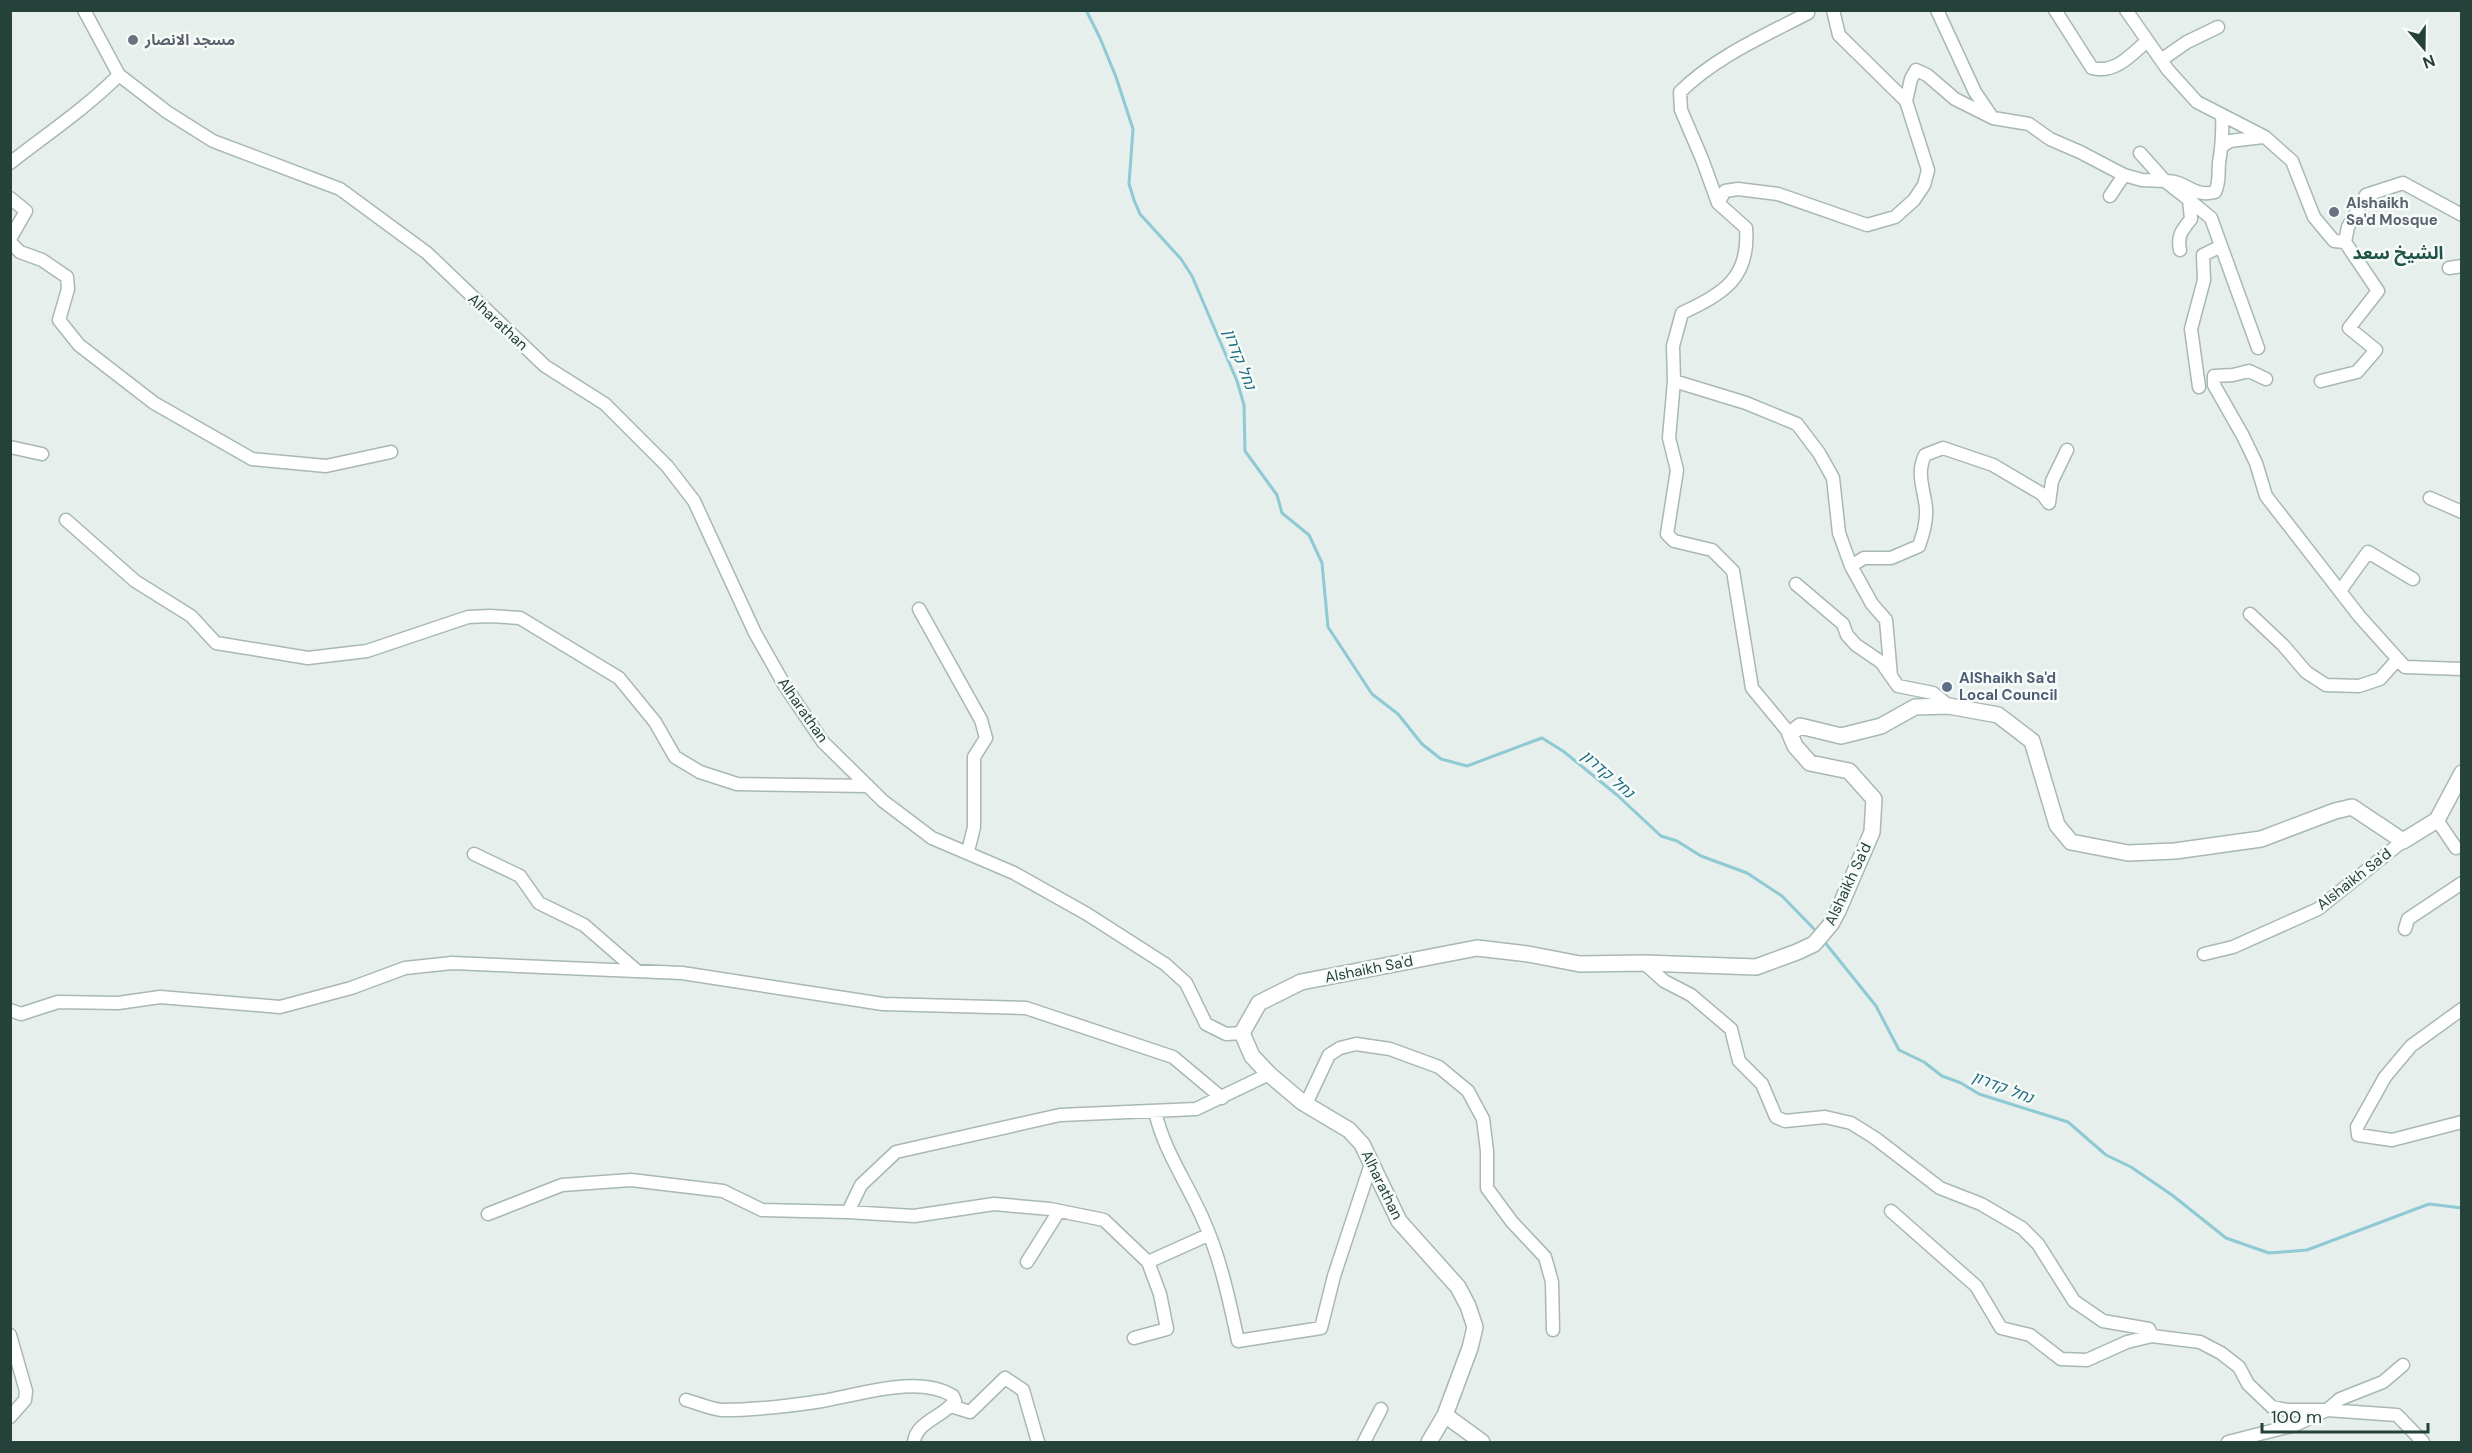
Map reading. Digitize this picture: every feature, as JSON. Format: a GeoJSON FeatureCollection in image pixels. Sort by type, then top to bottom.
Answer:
{"type":"FeatureCollection","features":[{"type":"Feature","properties":{"kind":"street","name":"Alharathan"},"geometry":{"type":"LineString","coordinates":[[84,10],[119,75],[167,112],[213,141],[340,189],[427,253],[545,366],[605,404],[667,466],[694,501],[754,633],[785,686],[823,742],[883,801],[932,838],[1014,873],[1078,909],[1166,964],[1186,983],[1206,1024],[1226,1035],[1242,1033],[1252,1056],[1269,1074],[1306,1104],[1349,1130],[1362,1144],[1399,1221],[1458,1287],[1475,1327],[1470,1348],[1445,1415],[1429,1443]]}},
{"type":"Feature","properties":{"kind":"street"},"geometry":{"type":"LineString","coordinates":[[1718,203],[1725,191],[1738,189],[1778,194],[1867,225],[1895,217],[1914,200],[1924,185],[1928,170],[1906,101],[1839,35],[1833,10]]}},
{"type":"Feature","properties":{"kind":"street"},"geometry":{"type":"LineString","coordinates":[[1937,10],[1975,92],[1993,118]]}},
{"type":"Feature","properties":{"kind":"street"},"geometry":{"type":"LineString","coordinates":[[2055,10],[2092,68],[2104,71],[2123,62],[2147,41]]}},
{"type":"Feature","properties":{"kind":"street"},"geometry":{"type":"LineString","coordinates":[[2126,10],[2160,60],[2198,102],[2265,137],[2292,161],[2314,218],[2334,241],[2345,242]]}},
{"type":"Feature","properties":{"kind":"street"},"geometry":{"type":"LineString","coordinates":[[1790,734],[1752,688],[1733,570],[1712,550],[1674,542],[1667,534],[1677,470],[1669,438],[1674,381],[1673,346],[1682,314],[1703,303],[1738,277],[1747,250],[1746,228],[1718,203],[1702,159],[1680,111],[1680,92],[1694,78],[1734,53],[1808,13]]}},
{"type":"Feature","properties":{"kind":"street"},"geometry":{"type":"LineString","coordinates":[[2160,60],[2187,42],[2218,27]]}},
{"type":"Feature","properties":{"kind":"street"},"geometry":{"type":"LineString","coordinates":[[1906,101],[1911,79],[1916,70],[1927,75],[1956,99],[1993,118],[2029,124],[2050,139],[2124,175],[2142,180],[2175,181],[2198,193],[2215,192],[2219,184],[2219,163],[2224,146],[2222,115]]}},
{"type":"Feature","properties":{"kind":"street"},"geometry":{"type":"LineString","coordinates":[[10,163],[75,112],[94,100],[119,75]]}},
{"type":"Feature","properties":{"kind":"street"},"geometry":{"type":"LineString","coordinates":[[2224,146],[2230,141],[2265,137]]}},
{"type":"Feature","properties":{"kind":"street"},"geometry":{"type":"LineString","coordinates":[[2140,153],[2165,182],[2211,218],[2258,348]]}},
{"type":"Feature","properties":{"kind":"street"},"geometry":{"type":"LineString","coordinates":[[2110,196],[2124,175]]}},
{"type":"Feature","properties":{"kind":"street"},"geometry":{"type":"LineString","coordinates":[[2320,381],[2357,372],[2376,350],[2349,328],[2378,291],[2345,242],[2348,226],[2366,195],[2403,183],[2462,215]]}},
{"type":"Feature","properties":{"kind":"street"},"geometry":{"type":"LineString","coordinates":[[10,198],[26,211],[10,241],[20,252],[42,260],[67,277],[68,290],[58,320],[79,345],[154,403],[252,459],[326,466],[391,452]]}},
{"type":"Feature","properties":{"kind":"street"},"geometry":{"type":"LineString","coordinates":[[2180,250],[2178,239],[2181,231],[2191,219],[2190,200]]}},
{"type":"Feature","properties":{"kind":"street"},"geometry":{"type":"LineString","coordinates":[[2199,387],[2191,329],[2204,279],[2203,255],[2221,246]]}},
{"type":"Feature","properties":{"kind":"street"},"geometry":{"type":"LineString","coordinates":[[2266,379],[2249,371],[2214,376],[2214,385],[2256,463],[2266,496],[2397,660],[2405,667],[2462,669]]}},
{"type":"Feature","properties":{"kind":"street"},"geometry":{"type":"LineString","coordinates":[[1674,381],[1735,399],[1797,424],[1819,453],[1833,478],[1839,533],[1851,566],[1872,604],[1886,620],[1891,676]]}},
{"type":"Feature","properties":{"kind":"street"},"geometry":{"type":"LineString","coordinates":[[10,447],[42,454]]}},
{"type":"Feature","properties":{"kind":"street"},"geometry":{"type":"LineString","coordinates":[[1851,566],[1864,558],[1891,558],[1918,546],[1925,526],[1926,509],[1920,466],[1925,455],[1943,448],[1993,465],[2032,488],[2049,503],[2052,481],[2067,450]]}},
{"type":"Feature","properties":{"kind":"street"},"geometry":{"type":"LineString","coordinates":[[2430,498],[2462,512]]}},
{"type":"Feature","properties":{"kind":"street"},"geometry":{"type":"LineString","coordinates":[[66,520],[135,581],[191,616],[216,643],[308,658],[367,651],[468,617],[520,618],[619,678],[656,722],[675,757],[700,772],[737,784],[868,786]]}},
{"type":"Feature","properties":{"kind":"street"},"geometry":{"type":"LineString","coordinates":[[2340,591],[2368,552],[2413,579]]}},
{"type":"Feature","properties":{"kind":"street"},"geometry":{"type":"LineString","coordinates":[[1796,584],[1843,624],[1847,634],[1856,645],[1881,662],[1898,686],[1933,693],[1949,706]]}},
{"type":"Feature","properties":{"kind":"street"},"geometry":{"type":"LineString","coordinates":[[919,609],[981,720],[986,738],[974,757],[974,827],[968,852]]}},
{"type":"Feature","properties":{"kind":"street"},"geometry":{"type":"LineString","coordinates":[[2250,614],[2283,645],[2306,672],[2326,685],[2359,686],[2380,679],[2397,660]]}},
{"type":"Feature","properties":{"kind":"street","name":"Alshaikh Sa'd"},"geometry":{"type":"LineString","coordinates":[[1242,1033],[1259,1003],[1301,982],[1477,948],[1528,954],[1580,964],[1644,963],[1756,967],[1814,944],[1831,924],[1872,832],[1874,799],[1849,771],[1810,763],[1795,746],[1790,734],[1800,726],[1841,736],[1881,726],[1915,707],[1949,706],[1998,715],[2032,741],[2057,825],[2071,842],[2128,853],[2175,851],[2261,839],[2335,811],[2352,807],[2403,841]]}},
{"type":"Feature","properties":{"kind":"street"},"geometry":{"type":"LineString","coordinates":[[2456,848],[2437,820],[2462,773]]}},
{"type":"Feature","properties":{"kind":"street","name":"Alshaikh Sa'd"},"geometry":{"type":"LineString","coordinates":[[2204,954],[2233,947],[2318,909],[2403,841],[2437,820]]}},
{"type":"Feature","properties":{"kind":"street"},"geometry":{"type":"LineString","coordinates":[[474,854],[520,876],[539,903],[584,925],[637,971]]}},
{"type":"Feature","properties":{"kind":"street"},"geometry":{"type":"LineString","coordinates":[[2405,929],[2408,919],[2462,883]]}},
{"type":"Feature","properties":{"kind":"street"},"geometry":{"type":"LineString","coordinates":[[10,1010],[21,1014],[58,1002],[118,1004],[160,997],[280,1007],[351,988],[405,968],[452,963],[682,973],[883,1004],[1026,1008],[1173,1057],[1222,1098]]}},
{"type":"Feature","properties":{"kind":"street"},"geometry":{"type":"LineString","coordinates":[[1644,963],[1664,981],[1691,995],[1731,1029],[1739,1061],[1762,1084],[1776,1117],[1785,1121],[1825,1117],[1851,1123],[1875,1138],[1940,1188],[1982,1204],[2022,1228],[2038,1244],[2074,1301],[2103,1321],[2149,1329],[2152,1336]]}},
{"type":"Feature","properties":{"kind":"street"},"geometry":{"type":"LineString","coordinates":[[2462,1009],[2411,1046],[2385,1077],[2357,1127],[2358,1135],[2392,1140],[2462,1122]]}},
{"type":"Feature","properties":{"kind":"street"},"geometry":{"type":"LineString","coordinates":[[1306,1104],[1329,1054],[1340,1048],[1356,1044],[1390,1049],[1439,1067],[1468,1091],[1483,1119],[1487,1151],[1487,1188],[1512,1222],[1545,1257],[1552,1282],[1553,1330]]}},
{"type":"Feature","properties":{"kind":"street"},"geometry":{"type":"LineString","coordinates":[[848,1212],[861,1185],[897,1152],[1060,1115],[1196,1109],[1269,1074]]}},
{"type":"Feature","properties":{"kind":"street"},"geometry":{"type":"LineString","coordinates":[[1155,1111],[1160,1133],[1203,1219],[1224,1280],[1238,1341],[1321,1328],[1334,1276],[1371,1164]]}},
{"type":"Feature","properties":{"kind":"street"},"geometry":{"type":"LineString","coordinates":[[488,1214],[562,1185],[631,1180],[723,1191],[762,1210],[914,1216],[994,1204],[1059,1211],[1104,1220],[1149,1262],[1160,1294],[1167,1329],[1134,1338]]}},
{"type":"Feature","properties":{"kind":"street"},"geometry":{"type":"LineString","coordinates":[[1027,1262],[1059,1211]]}},
{"type":"Feature","properties":{"kind":"street"},"geometry":{"type":"LineString","coordinates":[[1891,1211],[1976,1286],[2001,1328],[2030,1335],[2061,1359],[2087,1360],[2127,1342],[2152,1336],[2200,1342],[2221,1353],[2240,1367],[2248,1384],[2272,1407],[2287,1410],[2327,1410],[2397,1415],[2423,1443]]}},
{"type":"Feature","properties":{"kind":"street"},"geometry":{"type":"LineString","coordinates":[[1149,1262],[1208,1235]]}},
{"type":"Feature","properties":{"kind":"street"},"geometry":{"type":"LineString","coordinates":[[10,1335],[26,1391],[25,1400],[10,1417]]}},
{"type":"Feature","properties":{"kind":"street"},"geometry":{"type":"LineString","coordinates":[[2228,1443],[2295,1425],[2327,1410],[2340,1399],[2383,1382],[2403,1365]]}},
{"type":"Feature","properties":{"kind":"street"},"geometry":{"type":"LineString","coordinates":[[951,1406],[970,1412],[1005,1378],[1023,1390],[1038,1443]]}},
{"type":"Feature","properties":{"kind":"street"},"geometry":{"type":"LineString","coordinates":[[686,1400],[719,1410],[822,1401],[889,1388],[915,1387],[945,1391],[953,1396],[954,1401],[948,1411],[922,1426],[915,1435],[914,1443]]}},
{"type":"Feature","properties":{"kind":"street"},"geometry":{"type":"LineString","coordinates":[[10,1404],[25,1400]]}},
{"type":"Feature","properties":{"kind":"street"},"geometry":{"type":"LineString","coordinates":[[1364,1443],[1381,1409]]}},
{"type":"Feature","properties":{"kind":"street"},"geometry":{"type":"LineString","coordinates":[[1445,1415],[1482,1443]]}},
{"type":"Feature","properties":{"kind":"waterway","name":"נחל קדרון"},"geometry":{"type":"LineString","coordinates":[[1086,10],[1116,77],[1133,129],[1129,184],[1134,200],[1140,214],[1181,259],[1192,276],[1237,381],[1244,405],[1245,451],[1277,495],[1282,513],[1309,535],[1322,563],[1328,627],[1372,694],[1398,714],[1422,744],[1441,759],[1467,766],[1542,738],[1563,751],[1617,795],[1661,836],[1677,841],[1701,856],[1747,873],[1782,896],[1817,932]]}},
{"type":"Feature","properties":{"kind":"waterway","name":"נחל קדרון"},"geometry":{"type":"LineString","coordinates":[[1823,940],[1876,1006],[1899,1050],[1924,1062],[1942,1076],[1961,1083],[1979,1094],[2068,1122],[2106,1155],[2131,1167],[2172,1195],[2226,1238],[2269,1253],[2307,1250],[2429,1204],[2462,1208]]}},
{"type":"Feature","properties":{"kind":"place","name":"مسجد الانصار"},"geometry":{"type":"Point","coordinates":[133,40]}},
{"type":"Feature","properties":{"kind":"place","name":"Alshaikh Sa'd Mosque"},"geometry":{"type":"Point","coordinates":[2334,212]}},
{"type":"Feature","properties":{"kind":"place","name":"AlShaikh Sa'd Local Council"},"geometry":{"type":"Point","coordinates":[1947,687]}},
{"type":"Feature","properties":{"kind":"district","name":"الشيخ سعد"},"geometry":{"type":"Point","coordinates":[2398,253]}}]}
